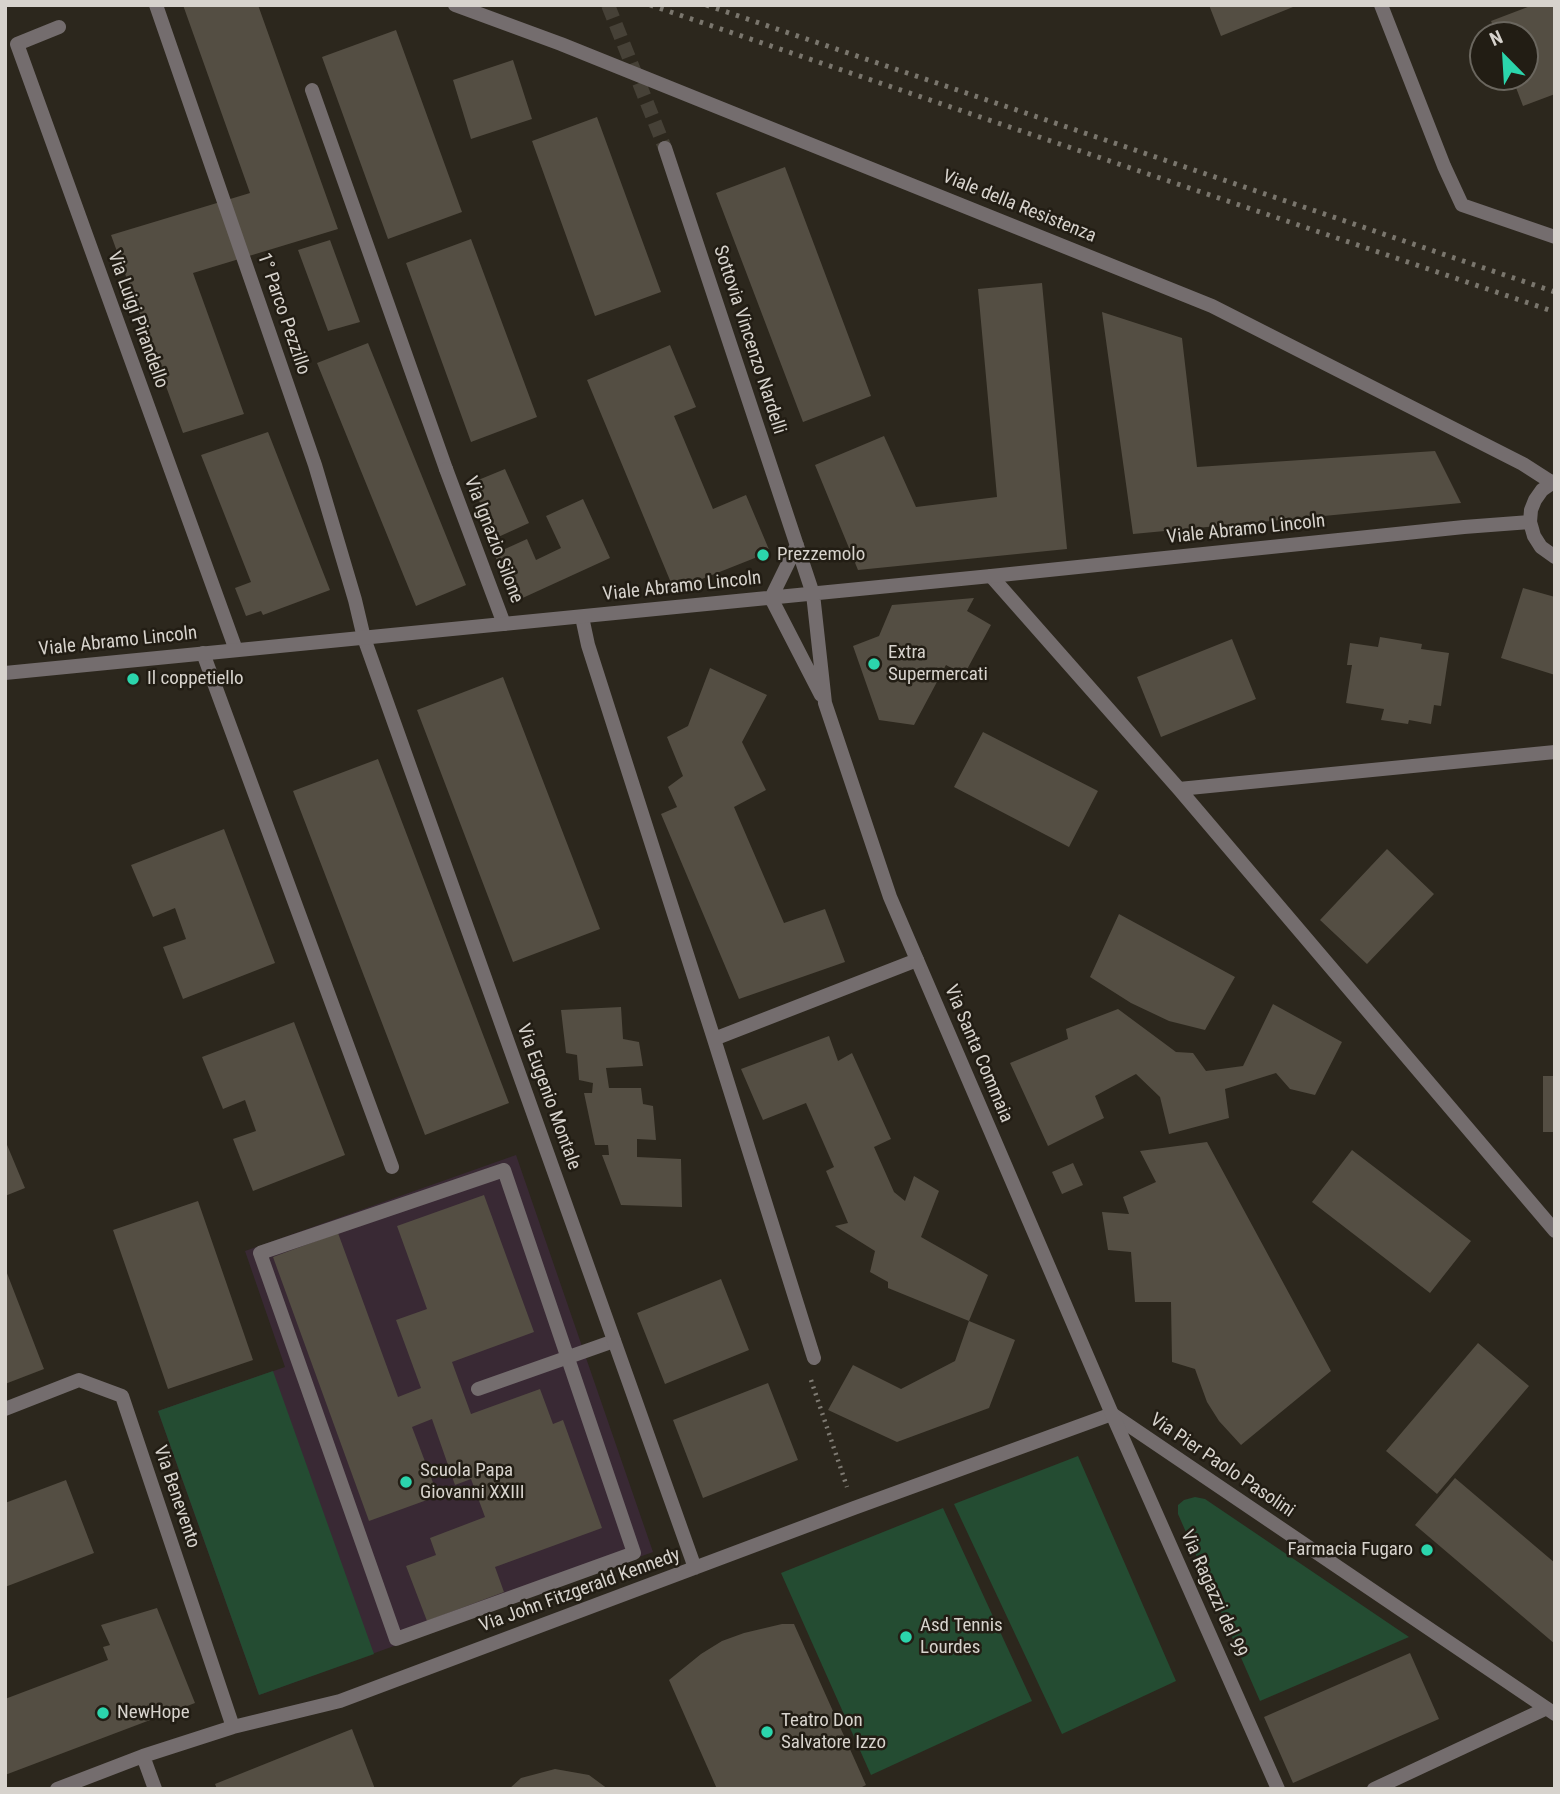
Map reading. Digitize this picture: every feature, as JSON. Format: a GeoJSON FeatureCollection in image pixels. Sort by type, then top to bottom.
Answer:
{"type":"FeatureCollection","features":[{"type":"Feature","properties":{"kind":"street","name":"1° Parco Pezzillo"},"geometry":{"type":"LineString","coordinates":[[156,5],[315,465],[364,638]]}},
{"type":"Feature","properties":{"kind":"street","name":"Viale della Resistenza"},"geometry":{"type":"LineString","coordinates":[[455,5],[561,44],[1212,306],[1523,464],[1553,482]]}},
{"type":"Feature","properties":{"kind":"street"},"geometry":{"type":"LineString","coordinates":[[1381,5],[1462,205],[1555,237]]}},
{"type":"Feature","properties":{"kind":"street","name":"Via Luigi Pirandello"},"geometry":{"type":"LineString","coordinates":[[59,27],[18,44],[236,650]]}},
{"type":"Feature","properties":{"kind":"street","name":"Via Ignazio Silone"},"geometry":{"type":"LineString","coordinates":[[312,90],[446,469],[504,624]]}},
{"type":"Feature","properties":{"kind":"street","name":"Sottovia Vincenzo Nardelli"},"geometry":{"type":"LineString","coordinates":[[665,148],[813,594]]}},
{"type":"Feature","properties":{"kind":"street"},"geometry":{"type":"LineString","coordinates":[[1553,482],[1542,490],[1535,500],[1530,522],[1541,547],[1555,557]]}},
{"type":"Feature","properties":{"kind":"street","name":"Viale Abramo Lincoln"},"geometry":{"type":"LineString","coordinates":[[5,673],[1530,522]]}},
{"type":"Feature","properties":{"kind":"street"},"geometry":{"type":"LineString","coordinates":[[771,598],[797,544]]}},
{"type":"Feature","properties":{"kind":"street"},"geometry":{"type":"LineString","coordinates":[[991,576],[1179,789],[1555,1231]]}},
{"type":"Feature","properties":{"kind":"street","name":"Via Santa Commaia"},"geometry":{"type":"LineString","coordinates":[[813,594],[825,703]]}},
{"type":"Feature","properties":{"kind":"street","name":"Via Santa Commaia"},"geometry":{"type":"LineString","coordinates":[[771,598],[825,703],[890,897],[1112,1415]]}},
{"type":"Feature","properties":{"kind":"street"},"geometry":{"type":"LineString","coordinates":[[582,617],[588,645],[814,1358]]}},
{"type":"Feature","properties":{"kind":"street","name":"Via Eugenio Montale"},"geometry":{"type":"LineString","coordinates":[[364,638],[695,1568]]}},
{"type":"Feature","properties":{"kind":"street"},"geometry":{"type":"LineString","coordinates":[[203,653],[392,1167]]}},
{"type":"Feature","properties":{"kind":"street"},"geometry":{"type":"LineString","coordinates":[[1179,789],[1555,752]]}},
{"type":"Feature","properties":{"kind":"street"},"geometry":{"type":"LineString","coordinates":[[714,1038],[917,960]]}},
{"type":"Feature","properties":{"kind":"street"},"geometry":{"type":"LineString","coordinates":[[504,1170],[568,1358],[634,1553],[396,1639],[260,1253],[504,1170]]}},
{"type":"Feature","properties":{"kind":"street"},"geometry":{"type":"LineString","coordinates":[[478,1389],[614,1341]]}},
{"type":"Feature","properties":{"kind":"street","name":"Via Benevento"},"geometry":{"type":"LineString","coordinates":[[5,1409],[79,1380],[122,1396],[233,1727]]}},
{"type":"Feature","properties":{"kind":"street","name":"Via John Fitzgerald Kennedy"},"geometry":{"type":"LineString","coordinates":[[57,1789],[143,1756],[233,1727],[340,1701],[854,1508],[1112,1415]]}},
{"type":"Feature","properties":{"kind":"street","name":"Via Pier Paolo Pasolini"},"geometry":{"type":"LineString","coordinates":[[1112,1415],[1550,1712]]}},
{"type":"Feature","properties":{"kind":"street","name":"Via Ragazzi del 99"},"geometry":{"type":"LineString","coordinates":[[1112,1415],[1278,1789]]}},
{"type":"Feature","properties":{"kind":"street"},"geometry":{"type":"LineString","coordinates":[[1374,1789],[1550,1712]]}},
{"type":"Feature","properties":{"kind":"street"},"geometry":{"type":"LineString","coordinates":[[143,1756],[155,1789]]}},
{"type":"Feature","properties":{"kind":"path"},"geometry":{"type":"LineString","coordinates":[[814,1358],[808,1369],[854,1508]]}},
{"type":"Feature","properties":{"kind":"shaded area","name":"Scuola Papa Giovanni XXIII"},"geometry":{"type":"Polygon","coordinates":[[[516,1155],[653,1552],[259,1695],[158,1411],[285,1367],[245,1251],[516,1155]]]}},
{"type":"Feature","properties":{"kind":"green space"},"geometry":{"type":"Polygon","coordinates":[[[273,1371],[374,1654],[259,1695],[158,1411],[273,1371]]]}},
{"type":"Feature","properties":{"kind":"green space"},"geometry":{"type":"Polygon","coordinates":[[[1078,1456],[1176,1681],[1062,1734],[954,1504],[1078,1456]]]}},
{"type":"Feature","properties":{"kind":"green space"},"geometry":{"type":"Polygon","coordinates":[[[1195,1497],[1205,1499],[1409,1637],[1260,1701],[1178,1514],[1178,1505],[1195,1497]]]}},
{"type":"Feature","properties":{"kind":"green space","name":"Asd Tennis Lourdes"},"geometry":{"type":"Polygon","coordinates":[[[943,1508],[1032,1701],[871,1775],[781,1573],[943,1508]]]}},
{"type":"Feature","properties":{"kind":"building"},"geometry":{"type":"Polygon","coordinates":[[[183,5],[258,5],[338,229],[193,273],[244,414],[183,433],[111,235],[250,193],[183,5]]]}},
{"type":"Feature","properties":{"kind":"building"},"geometry":{"type":"Polygon","coordinates":[[[1209,5],[1298,5],[1221,36],[1209,5]]]}},
{"type":"Feature","properties":{"kind":"building"},"geometry":{"type":"Polygon","coordinates":[[[1533,5],[1555,5],[1555,94],[1523,106],[1517,91],[1539,91],[1539,21],[1491,21],[1533,5]]]}},
{"type":"Feature","properties":{"kind":"building"},"geometry":{"type":"Polygon","coordinates":[[[396,30],[462,212],[388,239],[322,57],[396,30]]]}},
{"type":"Feature","properties":{"kind":"building"},"geometry":{"type":"Polygon","coordinates":[[[513,60],[532,119],[471,139],[453,80],[513,60]]]}},
{"type":"Feature","properties":{"kind":"building"},"geometry":{"type":"Polygon","coordinates":[[[597,117],[661,292],[595,316],[532,141],[597,117]]]}},
{"type":"Feature","properties":{"kind":"building"},"geometry":{"type":"Polygon","coordinates":[[[785,167],[871,396],[803,422],[716,193],[785,167]]]}},
{"type":"Feature","properties":{"kind":"building"},"geometry":{"type":"Polygon","coordinates":[[[471,239],[537,417],[471,442],[406,263],[471,239]]]}},
{"type":"Feature","properties":{"kind":"building"},"geometry":{"type":"Polygon","coordinates":[[[330,240],[360,322],[328,331],[298,250],[330,240]]]}},
{"type":"Feature","properties":{"kind":"building"},"geometry":{"type":"Polygon","coordinates":[[[1042,283],[1067,549],[858,570],[815,465],[884,436],[916,507],[997,497],[978,289],[1042,283]]]}},
{"type":"Feature","properties":{"kind":"building"},"geometry":{"type":"Polygon","coordinates":[[[1102,312],[1182,338],[1197,467],[1435,451],[1461,503],[1133,534],[1102,312]]]}},
{"type":"Feature","properties":{"kind":"building"},"geometry":{"type":"Polygon","coordinates":[[[368,343],[466,585],[416,606],[317,363],[368,343]]]}},
{"type":"Feature","properties":{"kind":"building"},"geometry":{"type":"Polygon","coordinates":[[[670,345],[696,407],[674,416],[713,509],[746,495],[770,552],[674,590],[587,380],[670,345]]]}},
{"type":"Feature","properties":{"kind":"building"},"geometry":{"type":"Polygon","coordinates":[[[268,432],[330,590],[263,615],[261,611],[246,616],[235,588],[251,582],[201,455],[268,432]]]}},
{"type":"Feature","properties":{"kind":"building"},"geometry":{"type":"Polygon","coordinates":[[[505,469],[529,523],[496,538],[471,483],[505,469]]]}},
{"type":"Feature","properties":{"kind":"building"},"geometry":{"type":"Polygon","coordinates":[[[583,499],[610,558],[516,601],[494,554],[527,539],[536,560],[561,548],[546,516],[583,499]]]}},
{"type":"Feature","properties":{"kind":"building"},"geometry":{"type":"Polygon","coordinates":[[[1523,588],[1555,597],[1555,675],[1501,658],[1523,588]]]}},
{"type":"Feature","properties":{"kind":"building"},"geometry":{"type":"Polygon","coordinates":[[[974,598],[967,611],[991,625],[964,675],[946,665],[914,725],[879,720],[853,646],[879,636],[892,605],[974,598]]]}},
{"type":"Feature","properties":{"kind":"building"},"geometry":{"type":"Polygon","coordinates":[[[1380,637],[1422,644],[1421,649],[1449,653],[1441,706],[1434,705],[1431,724],[1409,720],[1408,724],[1381,720],[1384,709],[1346,703],[1352,665],[1347,665],[1350,643],[1378,647],[1380,637]]]}},
{"type":"Feature","properties":{"kind":"building"},"geometry":{"type":"Polygon","coordinates":[[[1232,639],[1256,699],[1161,737],[1137,677],[1232,639]]]}},
{"type":"Feature","properties":{"kind":"building"},"geometry":{"type":"Polygon","coordinates":[[[710,668],[767,695],[742,742],[766,790],[734,807],[784,923],[825,909],[845,962],[739,999],[661,814],[677,807],[668,787],[683,776],[667,737],[688,726],[710,668]]]}},
{"type":"Feature","properties":{"kind":"building"},"geometry":{"type":"Polygon","coordinates":[[[503,677],[600,929],[513,962],[417,710],[503,677]]]}},
{"type":"Feature","properties":{"kind":"building"},"geometry":{"type":"Polygon","coordinates":[[[983,732],[1098,791],[1069,847],[954,787],[983,732]]]}},
{"type":"Feature","properties":{"kind":"building"},"geometry":{"type":"Polygon","coordinates":[[[378,759],[509,1103],[425,1135],[293,791],[378,759]]]}},
{"type":"Feature","properties":{"kind":"building"},"geometry":{"type":"Polygon","coordinates":[[[224,829],[275,963],[183,999],[163,947],[186,939],[175,908],[153,917],[131,865],[224,829]]]}},
{"type":"Feature","properties":{"kind":"building"},"geometry":{"type":"Polygon","coordinates":[[[1387,849],[1434,894],[1367,964],[1320,920],[1387,849]]]}},
{"type":"Feature","properties":{"kind":"building"},"geometry":{"type":"Polygon","coordinates":[[[1119,914],[1235,977],[1205,1030],[1169,1021],[1131,1003],[1090,977],[1119,914]]]}},
{"type":"Feature","properties":{"kind":"building"},"geometry":{"type":"Polygon","coordinates":[[[1273,1004],[1342,1042],[1315,1095],[1290,1089],[1276,1073],[1225,1089],[1229,1118],[1169,1134],[1160,1097],[1136,1074],[1095,1096],[1104,1118],[1048,1146],[1010,1063],[1068,1039],[1066,1029],[1118,1009],[1176,1052],[1193,1053],[1206,1071],[1243,1066],[1273,1004]]]}},
{"type":"Feature","properties":{"kind":"building"},"geometry":{"type":"Polygon","coordinates":[[[621,1007],[623,1039],[639,1042],[643,1066],[606,1068],[609,1088],[641,1088],[643,1104],[653,1106],[656,1140],[637,1139],[637,1157],[681,1159],[682,1207],[621,1205],[602,1155],[609,1155],[608,1145],[595,1145],[584,1093],[592,1093],[593,1083],[579,1080],[577,1055],[566,1053],[561,1010],[621,1007]]]}},
{"type":"Feature","properties":{"kind":"building"},"geometry":{"type":"Polygon","coordinates":[[[294,1022],[345,1155],[253,1191],[233,1139],[256,1131],[245,1100],[223,1109],[202,1057],[294,1022]]]}},
{"type":"Feature","properties":{"kind":"building"},"geometry":{"type":"Polygon","coordinates":[[[829,1036],[838,1061],[852,1053],[891,1139],[874,1147],[894,1192],[905,1201],[914,1176],[939,1191],[921,1237],[988,1275],[969,1321],[888,1288],[888,1282],[870,1272],[875,1251],[835,1226],[848,1223],[826,1171],[834,1167],[806,1103],[763,1120],[741,1069],[829,1036]]]}},
{"type":"Feature","properties":{"kind":"building"},"geometry":{"type":"Polygon","coordinates":[[[1543,1076],[1555,1076],[1555,1132],[1543,1132],[1543,1076]]]}},
{"type":"Feature","properties":{"kind":"building"},"geometry":{"type":"Polygon","coordinates":[[[5,1140],[25,1188],[5,1196],[5,1140]]]}},
{"type":"Feature","properties":{"kind":"building"},"geometry":{"type":"Polygon","coordinates":[[[1207,1142],[1331,1371],[1241,1445],[1219,1421],[1207,1402],[1195,1369],[1172,1362],[1171,1302],[1135,1302],[1131,1252],[1108,1250],[1102,1212],[1129,1214],[1123,1197],[1156,1182],[1140,1151],[1207,1142]]]}},
{"type":"Feature","properties":{"kind":"building"},"geometry":{"type":"Polygon","coordinates":[[[1352,1150],[1471,1241],[1430,1293],[1312,1202],[1352,1150]]]}},
{"type":"Feature","properties":{"kind":"building"},"geometry":{"type":"Polygon","coordinates":[[[1073,1163],[1083,1185],[1062,1194],[1052,1172],[1073,1163]]]}},
{"type":"Feature","properties":{"kind":"building"},"geometry":{"type":"Polygon","coordinates":[[[484,1195],[534,1332],[452,1362],[471,1414],[540,1389],[553,1424],[563,1420],[602,1528],[495,1567],[504,1592],[427,1621],[406,1566],[436,1555],[430,1538],[485,1517],[471,1479],[455,1485],[432,1419],[412,1427],[438,1496],[369,1521],[273,1257],[338,1233],[398,1397],[421,1388],[396,1320],[427,1309],[397,1226],[484,1195]]]}},
{"type":"Feature","properties":{"kind":"building"},"geometry":{"type":"Polygon","coordinates":[[[198,1201],[253,1360],[168,1389],[113,1230],[198,1201]]]}},
{"type":"Feature","properties":{"kind":"building"},"geometry":{"type":"Polygon","coordinates":[[[5,1268],[44,1369],[5,1384],[5,1268]]]}},
{"type":"Feature","properties":{"kind":"building"},"geometry":{"type":"Polygon","coordinates":[[[721,1279],[749,1350],[665,1384],[637,1313],[721,1279]]]}},
{"type":"Feature","properties":{"kind":"building"},"geometry":{"type":"Polygon","coordinates":[[[969,1321],[1015,1340],[989,1408],[897,1442],[828,1410],[853,1365],[901,1389],[955,1361],[969,1321]]]}},
{"type":"Feature","properties":{"kind":"building"},"geometry":{"type":"Polygon","coordinates":[[[1478,1343],[1529,1386],[1437,1494],[1386,1451],[1478,1343]]]}},
{"type":"Feature","properties":{"kind":"building"},"geometry":{"type":"Polygon","coordinates":[[[768,1383],[798,1460],[703,1498],[673,1420],[768,1383]]]}},
{"type":"Feature","properties":{"kind":"building"},"geometry":{"type":"Polygon","coordinates":[[[1455,1478],[1555,1563],[1555,1644],[1415,1525],[1455,1478]]]}},
{"type":"Feature","properties":{"kind":"building"},"geometry":{"type":"Polygon","coordinates":[[[66,1480],[94,1553],[5,1587],[5,1503],[66,1480]]]}},
{"type":"Feature","properties":{"kind":"building"},"geometry":{"type":"Polygon","coordinates":[[[157,1608],[195,1703],[5,1775],[5,1699],[108,1660],[103,1647],[110,1645],[101,1625],[157,1608]]]}},
{"type":"Feature","properties":{"kind":"building","name":"Teatro Don Salvatore Izzo"},"geometry":{"type":"Polygon","coordinates":[[[782,1624],[794,1624],[866,1785],[858,1789],[717,1789],[669,1680],[722,1641],[782,1624]]]}},
{"type":"Feature","properties":{"kind":"building"},"geometry":{"type":"Polygon","coordinates":[[[1410,1653],[1439,1719],[1293,1783],[1264,1717],[1410,1653]]]}},
{"type":"Feature","properties":{"kind":"building"},"geometry":{"type":"Polygon","coordinates":[[[352,1729],[375,1789],[217,1789],[215,1784],[352,1729]]]}},
{"type":"Feature","properties":{"kind":"building"},"geometry":{"type":"Polygon","coordinates":[[[555,1769],[589,1775],[608,1789],[509,1789],[521,1778],[555,1769]]]}},
{"type":"Feature","properties":{"kind":"tunnel"},"geometry":{"type":"LineString","coordinates":[[608,5],[665,148]]}},
{"type":"Feature","properties":{"kind":"railway"},"geometry":{"type":"LineString","coordinates":[[650,5],[1555,312]]}},
{"type":"Feature","properties":{"kind":"railway"},"geometry":{"type":"LineString","coordinates":[[706,5],[1555,292]]}},
{"type":"Feature","properties":{"kind":"place","name":"Prezzemolo"},"geometry":{"type":"Point","coordinates":[763,555]}},
{"type":"Feature","properties":{"kind":"place","name":"Extra Supermercati"},"geometry":{"type":"Point","coordinates":[874,664]}},
{"type":"Feature","properties":{"kind":"place","name":"Il coppetiello"},"geometry":{"type":"Point","coordinates":[133,679]}},
{"type":"Feature","properties":{"kind":"place","name":"Scuola Papa Giovanni XXIII"},"geometry":{"type":"Point","coordinates":[406,1482]}},
{"type":"Feature","properties":{"kind":"place","name":"Farmacia Fugaro"},"geometry":{"type":"Point","coordinates":[1427,1550]}},
{"type":"Feature","properties":{"kind":"place","name":"Asd Tennis Lourdes"},"geometry":{"type":"Point","coordinates":[906,1637]}},
{"type":"Feature","properties":{"kind":"place","name":"NewHope"},"geometry":{"type":"Point","coordinates":[103,1713]}},
{"type":"Feature","properties":{"kind":"place","name":"Teatro Don Salvatore Izzo"},"geometry":{"type":"Point","coordinates":[767,1732]}}]}
